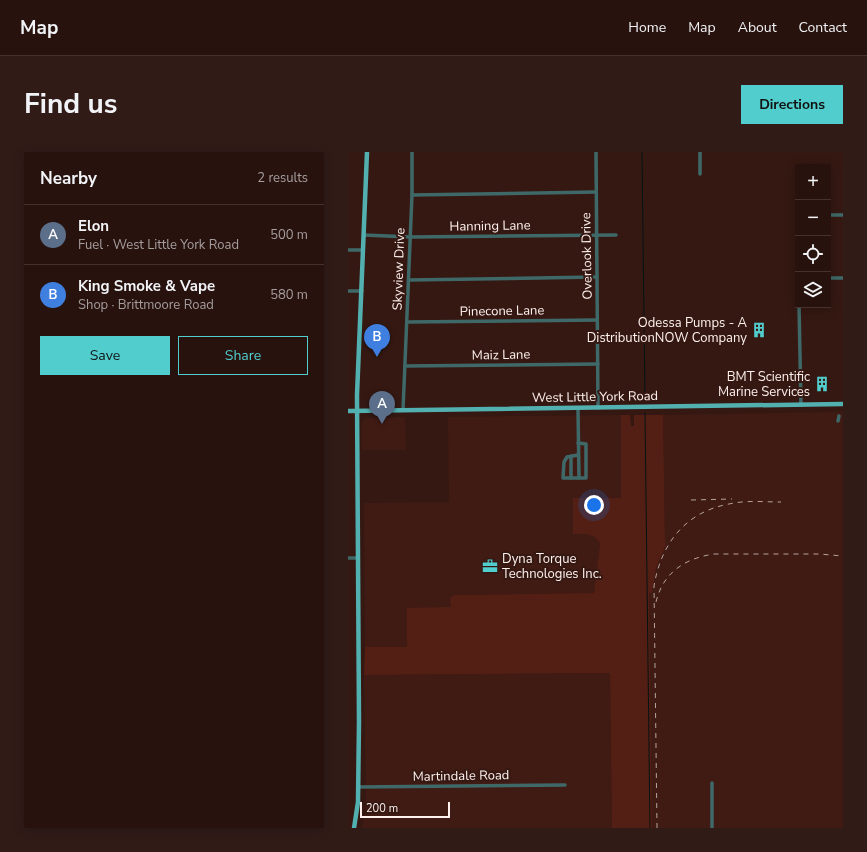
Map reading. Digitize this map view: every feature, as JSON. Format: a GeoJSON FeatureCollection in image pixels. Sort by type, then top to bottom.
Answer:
{"type":"FeatureCollection","features":[{"type":"Feature","properties":{"kind":"main road"},"geometry":{"type":"LineString","coordinates":[[354,828],[357,812],[359,719],[357,410],[366,152]]}},
{"type":"Feature","properties":{"kind":"main road","name":"West Little York Road"},"geometry":{"type":"LineString","coordinates":[[348,411],[843,404]]}},
{"type":"Feature","properties":{"kind":"street","name":"Skyview Drive"},"geometry":{"type":"LineString","coordinates":[[403,410],[412,195],[412,152]]}},
{"type":"Feature","properties":{"kind":"street","name":"Overlook Drive"},"geometry":{"type":"LineString","coordinates":[[596,152],[598,408]]}},
{"type":"Feature","properties":{"kind":"street"},"geometry":{"type":"LineString","coordinates":[[700,152],[700,174]]}},
{"type":"Feature","properties":{"kind":"street"},"geometry":{"type":"LineString","coordinates":[[412,195],[596,192]]}},
{"type":"Feature","properties":{"kind":"street"},"geometry":{"type":"LineString","coordinates":[[831,215],[843,215]]}},
{"type":"Feature","properties":{"kind":"street","name":"Hanning Lane"},"geometry":{"type":"LineString","coordinates":[[364,235],[410,237],[616,235]]}},
{"type":"Feature","properties":{"kind":"street"},"geometry":{"type":"LineString","coordinates":[[348,250],[363,250]]}},
{"type":"Feature","properties":{"kind":"street"},"geometry":{"type":"LineString","coordinates":[[409,280],[597,277]]}},
{"type":"Feature","properties":{"kind":"street"},"geometry":{"type":"LineString","coordinates":[[831,278],[843,278]]}},
{"type":"Feature","properties":{"kind":"street"},"geometry":{"type":"LineString","coordinates":[[348,291],[362,290]]}},
{"type":"Feature","properties":{"kind":"street"},"geometry":{"type":"LineString","coordinates":[[798,308],[800,405]]}},
{"type":"Feature","properties":{"kind":"street","name":"Pinecone Lane"},"geometry":{"type":"LineString","coordinates":[[407,322],[598,320]]}},
{"type":"Feature","properties":{"kind":"street","name":"Maiz Lane"},"geometry":{"type":"LineString","coordinates":[[405,366],[598,364]]}},
{"type":"Feature","properties":{"kind":"street"},"geometry":{"type":"LineString","coordinates":[[578,408],[579,478]]}},
{"type":"Feature","properties":{"kind":"street"},"geometry":{"type":"LineString","coordinates":[[838,421],[839,416]]}},
{"type":"Feature","properties":{"kind":"street"},"geometry":{"type":"LineString","coordinates":[[578,443],[586,444],[587,477],[563,478],[564,462],[567,457],[578,455]]}},
{"type":"Feature","properties":{"kind":"street"},"geometry":{"type":"LineString","coordinates":[[570,456],[571,478]]}},
{"type":"Feature","properties":{"kind":"street"},"geometry":{"type":"LineString","coordinates":[[348,558],[358,558]]}},
{"type":"Feature","properties":{"kind":"street"},"geometry":{"type":"LineString","coordinates":[[712,783],[712,828]]}},
{"type":"Feature","properties":{"kind":"street","name":"Martindale Road"},"geometry":{"type":"LineString","coordinates":[[358,787],[564,785]]}},
{"type":"Feature","properties":{"kind":"shaded area"},"geometry":{"type":"Polygon","coordinates":[[[843,412],[843,828],[652,828],[649,593],[652,593],[656,568],[665,544],[663,415],[843,412]]]}},
{"type":"Feature","properties":{"kind":"shaded area"},"geometry":{"type":"Polygon","coordinates":[[[621,415],[621,498],[573,498],[589,534],[598,539],[600,545],[594,593],[454,595],[451,607],[407,647],[365,647],[364,503],[449,502],[448,417],[621,415]]]}},
{"type":"Feature","properties":{"kind":"shaded area"},"geometry":{"type":"Polygon","coordinates":[[[621,415],[630,415],[631,426],[634,426],[634,415],[663,415],[666,544],[656,568],[652,593],[649,593],[652,828],[612,828],[610,673],[364,675],[365,647],[407,647],[407,608],[451,607],[450,598],[454,595],[594,593],[600,544],[595,537],[589,534],[573,534],[573,498],[621,498],[621,415]]]}},
{"type":"Feature","properties":{"kind":"shaded area"},"geometry":{"type":"Polygon","coordinates":[[[405,417],[406,450],[362,450],[362,421],[367,418],[405,417]]]}},
{"type":"Feature","properties":{"kind":"shaded area"},"geometry":{"type":"Polygon","coordinates":[[[610,673],[612,828],[362,828],[365,813],[366,792],[364,675],[610,673]]]}},
{"type":"Feature","properties":{"kind":"waterway"},"geometry":{"type":"LineString","coordinates":[[642,152],[645,401]]}},
{"type":"Feature","properties":{"kind":"waterway"},"geometry":{"type":"LineString","coordinates":[[645,413],[650,828]]}},
{"type":"Feature","properties":{"kind":"railway"},"geometry":{"type":"LineString","coordinates":[[691,500],[732,499]]}},
{"type":"Feature","properties":{"kind":"railway"},"geometry":{"type":"LineString","coordinates":[[657,828],[654,586],[662,557],[678,532],[688,522],[700,514],[713,508],[735,503],[781,502]]}},
{"type":"Feature","properties":{"kind":"railway"},"geometry":{"type":"LineString","coordinates":[[656,602],[659,591],[664,582],[677,568],[685,563],[704,556],[714,554],[819,554],[843,556]]}},
{"type":"Feature","properties":{"kind":"place","name":"Odessa Pumps - A DistributionNOW Company"},"geometry":{"type":"Point","coordinates":[759,330]}},
{"type":"Feature","properties":{"kind":"place","name":"King Smoke & Vape"},"geometry":{"type":"Point","coordinates":[377,357]}},
{"type":"Feature","properties":{"kind":"place","name":"BMT Scientific Marine Services"},"geometry":{"type":"Point","coordinates":[822,384]}},
{"type":"Feature","properties":{"kind":"place","name":"Elon"},"geometry":{"type":"Point","coordinates":[382,424]}},
{"type":"Feature","properties":{"kind":"place","name":"Dyna Torque Technologies Inc."},"geometry":{"type":"Point","coordinates":[490,566]}}]}
